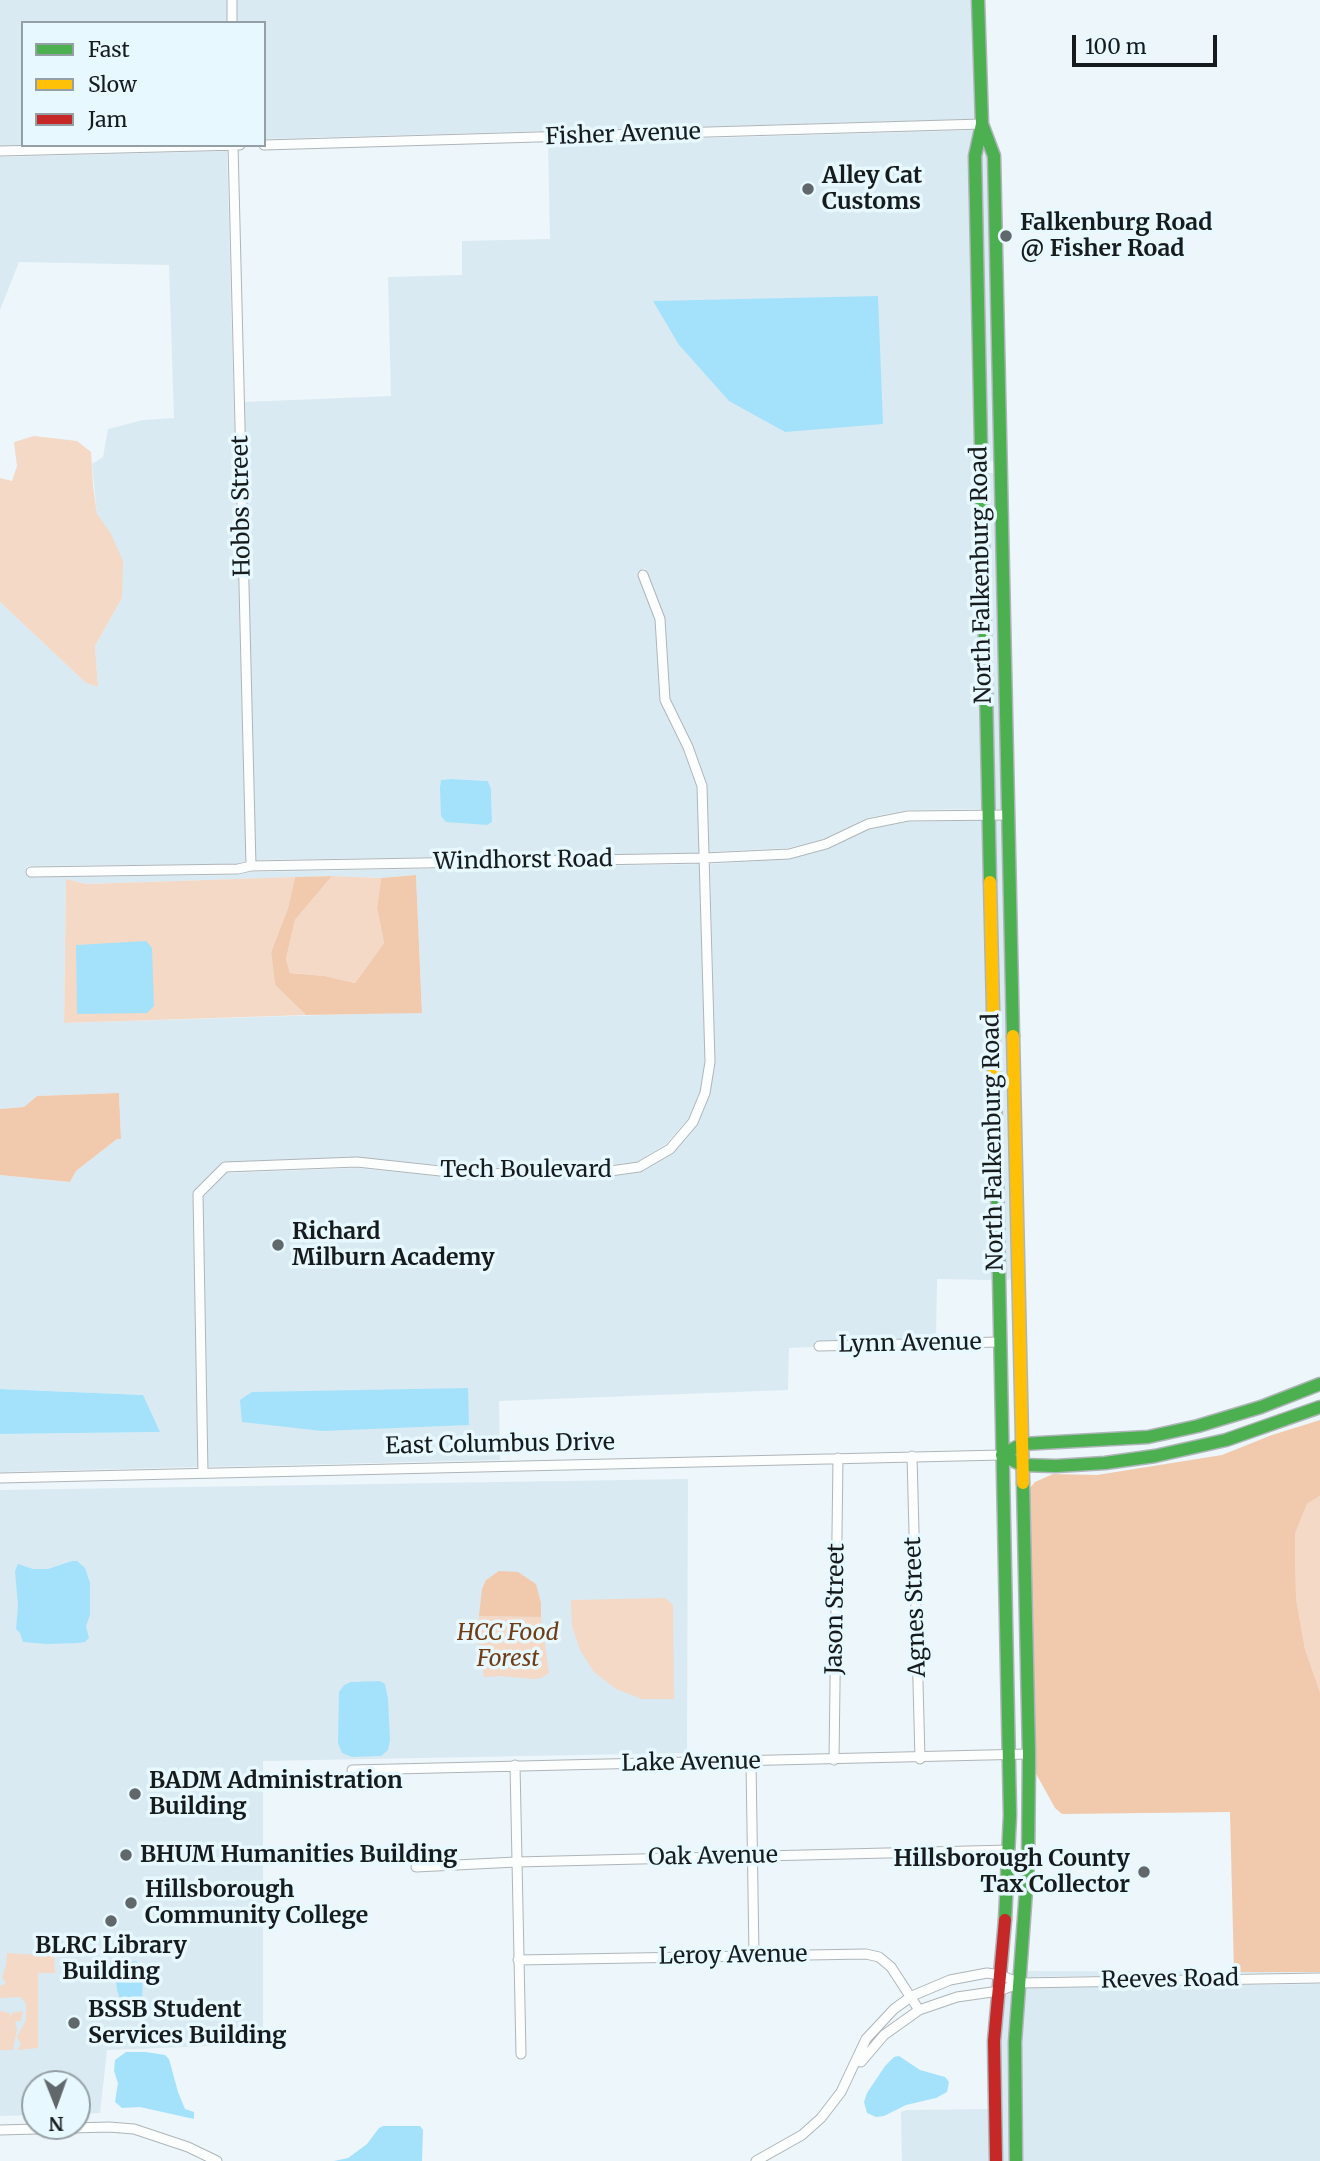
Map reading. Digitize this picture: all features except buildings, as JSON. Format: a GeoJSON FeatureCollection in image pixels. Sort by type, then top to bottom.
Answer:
{"type":"FeatureCollection","features":[{"type":"Feature","properties":{"kind":"street"},"geometry":{"type":"LineString","coordinates":[[232,0],[232,21]]}},
{"type":"Feature","properties":{"kind":"street","name":"North Falkenburg Road"},"geometry":{"type":"LineString","coordinates":[[978,0],[982,124],[975,156],[1010,1755],[1010,1850],[994,2040],[996,2161]]}},
{"type":"Feature","properties":{"kind":"street","name":"North Falkenburg Road"},"geometry":{"type":"LineString","coordinates":[[982,124],[994,156],[1029,1754],[1028,1851],[1015,2042],[1016,2161]]}},
{"type":"Feature","properties":{"kind":"street","name":"Fisher Avenue"},"geometry":{"type":"LineString","coordinates":[[266,145],[982,124]]}},
{"type":"Feature","properties":{"kind":"street"},"geometry":{"type":"LineString","coordinates":[[0,151],[155,147]]}},
{"type":"Feature","properties":{"kind":"street","name":"Hobbs Street"},"geometry":{"type":"LineString","coordinates":[[233,147],[251,866]]}},
{"type":"Feature","properties":{"kind":"street"},"geometry":{"type":"LineString","coordinates":[[982,467],[1000,467]]}},
{"type":"Feature","properties":{"kind":"street","name":"Tech Boulevard"},"geometry":{"type":"LineString","coordinates":[[203,1473],[198,1194],[225,1167],[356,1162],[468,1174],[603,1172],[639,1167],[670,1149],[693,1122],[705,1093],[710,1062],[702,786],[688,747],[665,701],[660,619],[643,575]]}},
{"type":"Feature","properties":{"kind":"street","name":"Windhorst Road"},"geometry":{"type":"LineString","coordinates":[[31,872],[789,854],[826,844],[868,824],[908,816],[1008,815]]}},
{"type":"Feature","properties":{"kind":"street","name":"Lynn Avenue"},"geometry":{"type":"LineString","coordinates":[[819,1346],[1000,1342]]}},
{"type":"Feature","properties":{"kind":"street","name":"East Columbus Drive"},"geometry":{"type":"LineString","coordinates":[[1002,1455],[1022,1444],[1148,1437],[1250,1411],[1320,1384]]}},
{"type":"Feature","properties":{"kind":"street","name":"East Columbus Drive"},"geometry":{"type":"LineString","coordinates":[[0,1478],[912,1456],[1002,1455],[1022,1465],[1105,1463],[1155,1456],[1226,1440],[1320,1406]]}},
{"type":"Feature","properties":{"kind":"street","name":"Agnes Street"},"geometry":{"type":"LineString","coordinates":[[912,1456],[920,1759]]}},
{"type":"Feature","properties":{"kind":"street","name":"Jason Street"},"geometry":{"type":"LineString","coordinates":[[834,1760],[838,1458]]}},
{"type":"Feature","properties":{"kind":"street","name":"Lake Avenue"},"geometry":{"type":"LineString","coordinates":[[352,1770],[920,1759],[1029,1754]]}},
{"type":"Feature","properties":{"kind":"street"},"geometry":{"type":"LineString","coordinates":[[751,1762],[754,1956]]}},
{"type":"Feature","properties":{"kind":"street"},"geometry":{"type":"LineString","coordinates":[[515,1765],[521,2054]]}},
{"type":"Feature","properties":{"kind":"street","name":"Oak Avenue"},"geometry":{"type":"LineString","coordinates":[[416,1867],[516,1862],[1010,1850]]}},
{"type":"Feature","properties":{"kind":"street","name":"Leroy Avenue"},"geometry":{"type":"LineString","coordinates":[[518,1960],[866,1954],[878,1957],[891,1966],[919,2010]]}},
{"type":"Feature","properties":{"kind":"street"},"geometry":{"type":"LineString","coordinates":[[756,2161],[802,2135],[821,2118],[833,2104],[849,2076],[866,2039],[879,2023],[912,1996],[960,1978],[987,1973],[1020,1983]]}},
{"type":"Feature","properties":{"kind":"street","name":"Reeves Road"},"geometry":{"type":"LineString","coordinates":[[1020,1983],[1320,1978]]}},
{"type":"Feature","properties":{"kind":"street"},"geometry":{"type":"LineString","coordinates":[[849,2076],[884,2035],[919,2010],[957,1997],[999,1991],[1020,1983]]}},
{"type":"Feature","properties":{"kind":"street"},"geometry":{"type":"LineString","coordinates":[[0,2130],[109,2127],[134,2129],[188,2147],[216,2161]]}},
{"type":"Feature","properties":{"kind":"shaded area"},"geometry":{"type":"Polygon","coordinates":[[[0,0],[227,0],[227,21],[21,21],[21,145],[0,146],[0,0]]]}},
{"type":"Feature","properties":{"kind":"shaded area"},"geometry":{"type":"Polygon","coordinates":[[[237,0],[973,0],[977,119],[266,139],[266,21],[237,21],[237,0]]]}},
{"type":"Feature","properties":{"kind":"shaded area"},"geometry":{"type":"Polygon","coordinates":[[[975,130],[985,809],[907,810],[867,818],[824,839],[788,848],[709,852],[707,784],[692,744],[670,699],[665,619],[645,568],[637,573],[655,620],[660,701],[683,749],[697,787],[699,853],[256,860],[244,402],[391,396],[388,277],[462,275],[462,241],[550,239],[548,143],[975,130]],[[679,345],[729,400],[785,432],[679,345]],[[441,780],[441,816],[487,825],[492,822],[491,789],[488,781],[441,780]]]}},
{"type":"Feature","properties":{"kind":"shaded area"},"geometry":{"type":"Polygon","coordinates":[[[983,142],[989,157],[995,461],[987,461],[980,157],[983,142]]]}},
{"type":"Feature","properties":{"kind":"shaded area"},"geometry":{"type":"Polygon","coordinates":[[[227,151],[246,861],[237,864],[27,866],[27,877],[700,864],[705,1061],[700,1091],[689,1118],[666,1144],[637,1162],[602,1166],[468,1168],[356,1157],[221,1163],[193,1195],[198,1467],[0,1472],[0,1434],[159,1432],[142,1395],[0,1389],[0,1175],[70,1182],[76,1171],[121,1138],[119,1093],[37,1096],[24,1107],[0,1109],[0,602],[86,683],[98,687],[95,646],[122,598],[110,532],[97,515],[92,464],[103,457],[108,429],[143,420],[174,418],[169,265],[19,262],[0,310],[0,157],[227,151]],[[416,875],[86,884],[66,879],[64,1023],[422,1012],[416,875]]]}},
{"type":"Feature","properties":{"kind":"shaded area"},"geometry":{"type":"Polygon","coordinates":[[[987,473],[996,473],[1003,809],[995,809],[987,473]]]}},
{"type":"Feature","properties":{"kind":"shaded area"},"geometry":{"type":"Polygon","coordinates":[[[985,820],[994,1280],[937,1279],[936,1338],[814,1341],[814,1347],[789,1348],[788,1390],[499,1401],[500,1460],[208,1467],[203,1197],[227,1173],[356,1168],[467,1179],[603,1177],[639,1173],[672,1154],[697,1124],[710,1094],[715,1063],[710,864],[790,859],[828,849],[869,829],[908,822],[985,820]]]}},
{"type":"Feature","properties":{"kind":"shaded area"},"geometry":{"type":"Polygon","coordinates":[[[995,820],[1003,821],[1013,1279],[1004,1280],[995,820]]]}},
{"type":"Feature","properties":{"kind":"shaded area"},"geometry":{"type":"Polygon","coordinates":[[[416,875],[422,1013],[306,1015],[275,985],[271,952],[288,908],[295,877],[332,876],[295,920],[286,959],[290,973],[325,976],[355,983],[384,943],[377,908],[381,878],[416,875]]]}},
{"type":"Feature","properties":{"kind":"shaded area"},"geometry":{"type":"Polygon","coordinates":[[[119,1093],[121,1139],[117,1139],[76,1171],[70,1182],[0,1175],[0,1109],[24,1107],[37,1096],[119,1093]]]}},
{"type":"Feature","properties":{"kind":"shaded area"},"geometry":{"type":"Polygon","coordinates":[[[1320,1420],[1320,1496],[1307,1504],[1295,1534],[1296,1598],[1305,1649],[1320,1692],[1320,1972],[1234,1972],[1230,1812],[1062,1814],[1055,1808],[1034,1770],[1028,1490],[1035,1482],[1053,1474],[1097,1475],[1222,1455],[1320,1420]]]}},
{"type":"Feature","properties":{"kind":"shaded area","name":"Hillsborough Community College"},"geometry":{"type":"Polygon","coordinates":[[[688,1479],[687,1753],[263,1761],[263,2044],[107,2050],[100,2113],[91,2113],[91,2070],[21,2070],[21,2115],[0,2116],[0,1490],[688,1479]]]}},
{"type":"Feature","properties":{"kind":"shaded area","name":"HCC Food Forest"},"geometry":{"type":"Polygon","coordinates":[[[499,1571],[518,1572],[536,1584],[541,1617],[479,1616],[482,1589],[486,1580],[499,1571]]]}},
{"type":"Feature","properties":{"kind":"shaded area"},"geometry":{"type":"Polygon","coordinates":[[[1025,1971],[1320,1972],[1025,1977],[1025,1971]]]}},
{"type":"Feature","properties":{"kind":"shaded area"},"geometry":{"type":"Polygon","coordinates":[[[1320,1984],[1320,2161],[1021,2161],[1020,2042],[1024,1988],[1320,1984]]]}},
{"type":"Feature","properties":{"kind":"shaded area"},"geometry":{"type":"Polygon","coordinates":[[[1014,1991],[1011,2161],[1001,2161],[999,2041],[1006,1995],[1014,1991]]]}},
{"type":"Feature","properties":{"kind":"shaded area"},"geometry":{"type":"Polygon","coordinates":[[[990,2109],[990,2161],[902,2161],[901,2112],[990,2109]]]}},
{"type":"Feature","properties":{"kind":"green space"},"geometry":{"type":"Polygon","coordinates":[[[34,436],[77,441],[91,452],[97,514],[110,532],[123,561],[122,598],[95,646],[98,687],[86,683],[0,602],[0,478],[12,481],[17,466],[14,442],[34,436]]]}},
{"type":"Feature","properties":{"kind":"green space"},"geometry":{"type":"Polygon","coordinates":[[[332,876],[381,878],[377,908],[384,943],[355,983],[325,976],[290,973],[286,959],[295,920],[332,876]]]}},
{"type":"Feature","properties":{"kind":"green space"},"geometry":{"type":"Polygon","coordinates":[[[295,877],[288,908],[271,952],[275,985],[306,1015],[64,1023],[66,879],[86,884],[295,877]]]}},
{"type":"Feature","properties":{"kind":"green space"},"geometry":{"type":"Polygon","coordinates":[[[1320,1496],[1320,1692],[1305,1649],[1296,1598],[1295,1534],[1307,1504],[1320,1496]]]}},
{"type":"Feature","properties":{"kind":"green space"},"geometry":{"type":"Polygon","coordinates":[[[665,1598],[673,1605],[674,1699],[642,1699],[616,1689],[594,1672],[580,1650],[572,1626],[571,1600],[665,1598]]]}},
{"type":"Feature","properties":{"kind":"green space","name":"HCC Food Forest"},"geometry":{"type":"Polygon","coordinates":[[[479,1616],[541,1617],[549,1673],[533,1679],[484,1677],[478,1643],[479,1616]]]}},
{"type":"Feature","properties":{"kind":"green space"},"geometry":{"type":"Polygon","coordinates":[[[7,1953],[54,1956],[55,1973],[38,1973],[38,2048],[17,2050],[21,2044],[17,2037],[26,2020],[26,2004],[21,1997],[0,1998],[0,1986],[5,1984],[2,1977],[7,1953]]]}},
{"type":"Feature","properties":{"kind":"green space"},"geometry":{"type":"Polygon","coordinates":[[[0,2011],[11,2016],[12,2013],[23,2011],[21,2021],[16,2021],[15,2024],[17,2029],[13,2050],[0,2050],[0,2011]]]}},
{"type":"Feature","properties":{"kind":"water"},"geometry":{"type":"Polygon","coordinates":[[[878,296],[883,424],[785,432],[729,401],[679,345],[653,301],[878,296]]]}},
{"type":"Feature","properties":{"kind":"water"},"geometry":{"type":"Polygon","coordinates":[[[441,780],[488,781],[491,789],[492,822],[487,825],[446,822],[441,816],[440,788],[441,780]]]}},
{"type":"Feature","properties":{"kind":"water"},"geometry":{"type":"Polygon","coordinates":[[[146,941],[152,948],[154,1006],[147,1013],[77,1014],[76,945],[146,941]]]}},
{"type":"Feature","properties":{"kind":"water"},"geometry":{"type":"Polygon","coordinates":[[[468,1388],[469,1425],[322,1431],[242,1422],[240,1400],[252,1392],[468,1388]]]}},
{"type":"Feature","properties":{"kind":"water"},"geometry":{"type":"Polygon","coordinates":[[[0,1389],[143,1395],[160,1432],[0,1434],[0,1389]]]}},
{"type":"Feature","properties":{"kind":"water"},"geometry":{"type":"Polygon","coordinates":[[[77,1561],[85,1568],[90,1583],[90,1615],[86,1626],[89,1638],[85,1642],[77,1643],[23,1642],[16,1629],[18,1605],[15,1571],[18,1564],[33,1569],[48,1569],[77,1561]]]}},
{"type":"Feature","properties":{"kind":"water"},"geometry":{"type":"Polygon","coordinates":[[[380,1681],[385,1684],[388,1699],[388,1750],[381,1756],[352,1757],[342,1753],[338,1743],[339,1692],[344,1685],[351,1682],[380,1681]]]}},
{"type":"Feature","properties":{"kind":"water"},"geometry":{"type":"Polygon","coordinates":[[[136,1961],[143,1968],[142,2006],[137,2012],[130,2013],[124,2010],[117,1990],[114,1964],[136,1961]]]}},
{"type":"Feature","properties":{"kind":"water"},"geometry":{"type":"Polygon","coordinates":[[[126,2052],[165,2055],[169,2059],[185,2109],[194,2112],[194,2119],[140,2107],[122,2108],[115,2102],[118,2083],[114,2071],[115,2060],[126,2052]]]}},
{"type":"Feature","properties":{"kind":"water"},"geometry":{"type":"Polygon","coordinates":[[[899,2056],[920,2070],[945,2077],[949,2082],[947,2092],[936,2098],[906,2105],[884,2116],[876,2117],[867,2113],[864,2102],[867,2093],[885,2066],[899,2056]]]}},
{"type":"Feature","properties":{"kind":"water"},"geometry":{"type":"Polygon","coordinates":[[[383,2126],[420,2126],[423,2130],[422,2161],[334,2161],[348,2158],[367,2144],[383,2126]]]}},
{"type":"Feature","properties":{"kind":"traffic: fast"},"geometry":{"type":"LineString","coordinates":[[978,0],[982,124],[975,156],[990,882]]}},
{"type":"Feature","properties":{"kind":"traffic: fast"},"geometry":{"type":"LineString","coordinates":[[982,124],[994,156],[1013,1036]]}},
{"type":"Feature","properties":{"kind":"traffic: fast"},"geometry":{"type":"LineString","coordinates":[[997,1179],[1010,1815],[1005,1920]]}},
{"type":"Feature","properties":{"kind":"traffic: fast"},"geometry":{"type":"LineString","coordinates":[[1002,1455],[1022,1444],[1148,1437],[1198,1426],[1261,1407],[1320,1384]]}},
{"type":"Feature","properties":{"kind":"traffic: fast"},"geometry":{"type":"LineString","coordinates":[[1002,1455],[1022,1465],[1056,1466],[1155,1456],[1226,1440],[1320,1407]]}},
{"type":"Feature","properties":{"kind":"traffic: fast"},"geometry":{"type":"LineString","coordinates":[[1016,2161],[1015,2042],[1028,1863],[1029,1754],[1023,1483]]}},
{"type":"Feature","properties":{"kind":"traffic: slow"},"geometry":{"type":"LineString","coordinates":[[990,882],[997,1179]]}},
{"type":"Feature","properties":{"kind":"traffic: slow"},"geometry":{"type":"LineString","coordinates":[[1013,1036],[1023,1483]]}},
{"type":"Feature","properties":{"kind":"traffic: jam"},"geometry":{"type":"LineString","coordinates":[[996,2161],[994,2041],[1005,1920]]}},
{"type":"Feature","properties":{"kind":"place","name":"Alley Cat Customs"},"geometry":{"type":"Point","coordinates":[808,189]}},
{"type":"Feature","properties":{"kind":"place","name":"Falkenburg Road @ Fisher Road"},"geometry":{"type":"Point","coordinates":[1006,236]}},
{"type":"Feature","properties":{"kind":"place","name":"Richard Milburn Academy"},"geometry":{"type":"Point","coordinates":[278,1245]}},
{"type":"Feature","properties":{"kind":"place","name":"BADM Administration Building"},"geometry":{"type":"Point","coordinates":[135,1794]}},
{"type":"Feature","properties":{"kind":"place","name":"BHUM Humanities Building"},"geometry":{"type":"Point","coordinates":[126,1855]}},
{"type":"Feature","properties":{"kind":"place","name":"Hillsborough County Tax Collector"},"geometry":{"type":"Point","coordinates":[1144,1872]}},
{"type":"Feature","properties":{"kind":"place","name":"Hillsborough Community College"},"geometry":{"type":"Point","coordinates":[131,1903]}},
{"type":"Feature","properties":{"kind":"place","name":"BLRC Library Building"},"geometry":{"type":"Point","coordinates":[111,1921]}},
{"type":"Feature","properties":{"kind":"place","name":"BSSB Student Services Building"},"geometry":{"type":"Point","coordinates":[74,2023]}}]}
